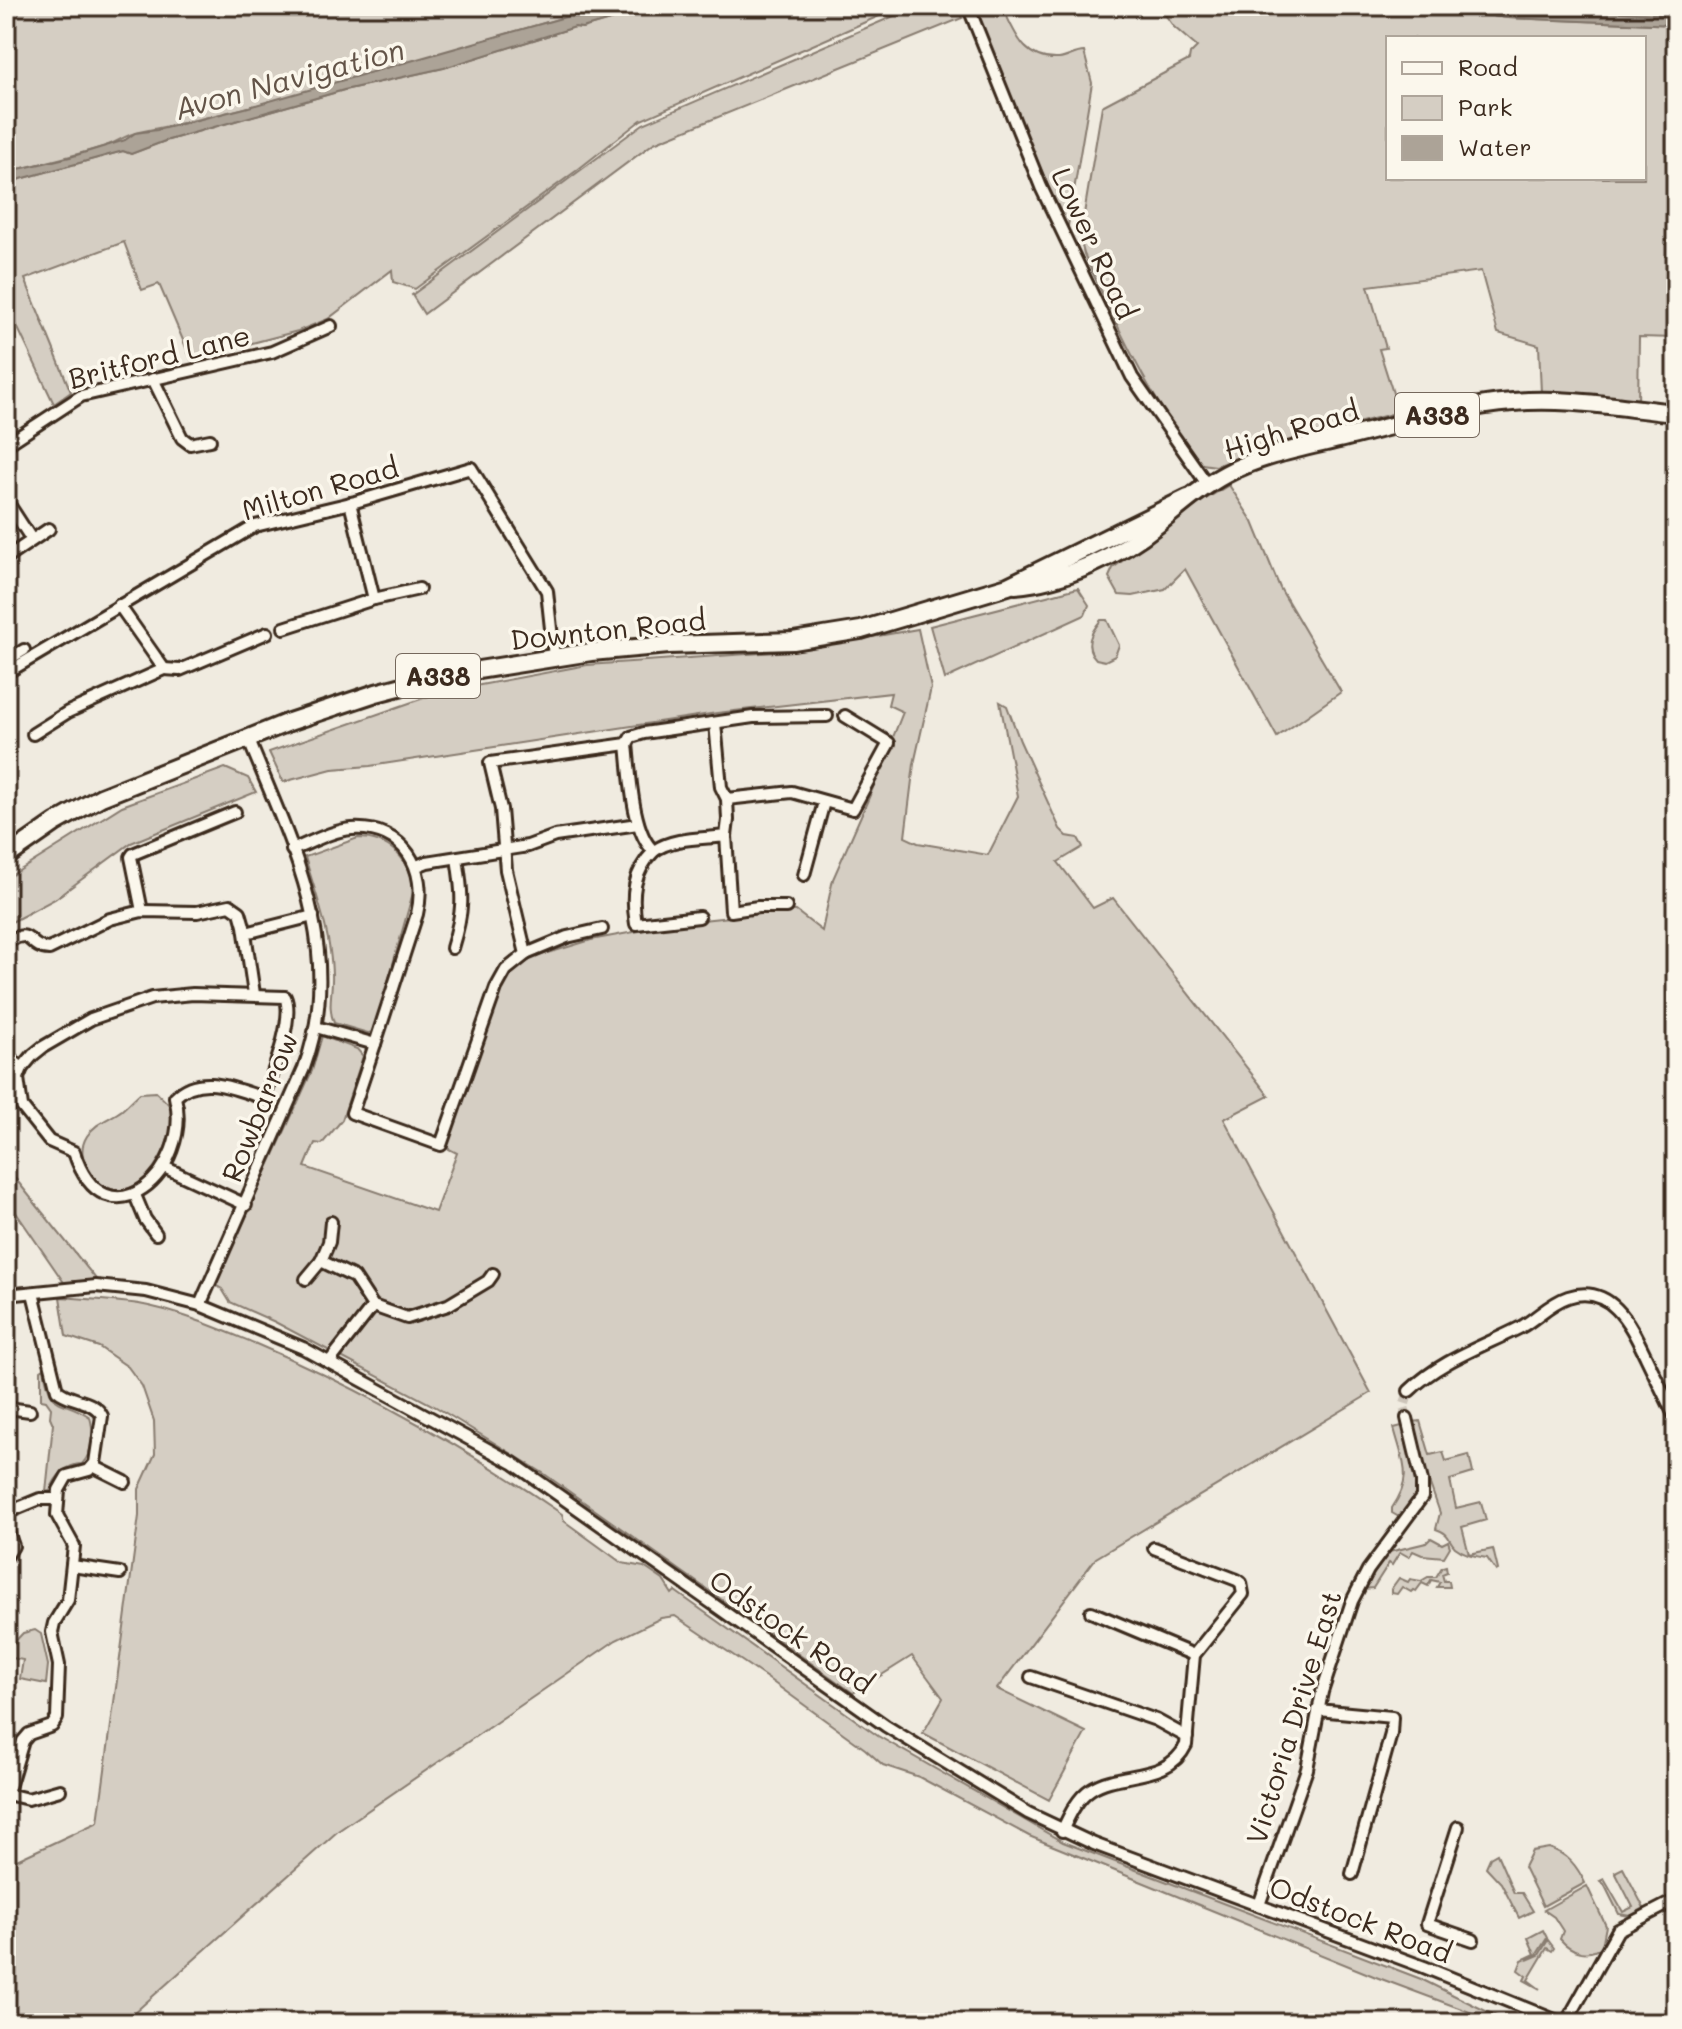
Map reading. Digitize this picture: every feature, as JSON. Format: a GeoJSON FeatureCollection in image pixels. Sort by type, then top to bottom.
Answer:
{"type":"FeatureCollection","features":[{"type":"Feature","properties":{"kind":"highway","name":"High Road"},"geometry":{"type":"LineString","coordinates":[[1207,484],[1274,456],[1489,404],[1568,402],[1676,413]]}},
{"type":"Feature","properties":{"kind":"highway","name":"Downton Road"},"geometry":{"type":"LineString","coordinates":[[6,857],[55,823],[101,797],[342,703],[420,680],[554,657],[637,647],[816,638],[901,620],[1008,586],[1188,498],[1207,484]]}},
{"type":"Feature","properties":{"kind":"street","name":"Lower Road"},"geometry":{"type":"LineString","coordinates":[[968,6],[1041,187],[1132,377],[1207,484]]}},
{"type":"Feature","properties":{"kind":"street","name":"Britford Lane"},"geometry":{"type":"LineString","coordinates":[[6,445],[81,396],[272,352],[331,326]]}},
{"type":"Feature","properties":{"kind":"street"},"geometry":{"type":"LineString","coordinates":[[153,379],[182,438],[190,444],[210,440]]}},
{"type":"Feature","properties":{"kind":"street","name":"Milton Road"},"geometry":{"type":"LineString","coordinates":[[6,673],[255,526],[350,503],[471,468],[547,591],[554,657]]}},
{"type":"Feature","properties":{"kind":"street"},"geometry":{"type":"LineString","coordinates":[[6,500],[32,540]]}},
{"type":"Feature","properties":{"kind":"street"},"geometry":{"type":"LineString","coordinates":[[350,503],[374,599]]}},
{"type":"Feature","properties":{"kind":"street"},"geometry":{"type":"LineString","coordinates":[[6,558],[49,529]]}},
{"type":"Feature","properties":{"kind":"street"},"geometry":{"type":"LineString","coordinates":[[284,628],[374,599],[419,589]]}},
{"type":"Feature","properties":{"kind":"street"},"geometry":{"type":"LineString","coordinates":[[119,605],[164,669]]}},
{"type":"Feature","properties":{"kind":"street"},"geometry":{"type":"LineString","coordinates":[[33,734],[68,712],[164,669],[180,670],[267,633]]}},
{"type":"Feature","properties":{"kind":"street"},"geometry":{"type":"LineString","coordinates":[[6,661],[24,650]]}},
{"type":"Feature","properties":{"kind":"street"},"geometry":{"type":"LineString","coordinates":[[654,851],[647,845],[638,824],[627,744],[631,737],[753,717],[827,716]]}},
{"type":"Feature","properties":{"kind":"street"},"geometry":{"type":"LineString","coordinates":[[727,799],[792,792],[853,809],[889,743],[845,716]]}},
{"type":"Feature","properties":{"kind":"street"},"geometry":{"type":"LineString","coordinates":[[715,723],[721,787],[727,799],[731,911]]}},
{"type":"Feature","properties":{"kind":"street","name":"Rowbarrow"},"geometry":{"type":"LineString","coordinates":[[200,1305],[304,1068],[316,1027],[321,974],[313,916],[292,850],[248,738]]}},
{"type":"Feature","properties":{"kind":"street"},"geometry":{"type":"LineString","coordinates":[[526,954],[506,870],[499,798],[490,763],[627,744]]}},
{"type":"Feature","properties":{"kind":"street"},"geometry":{"type":"LineString","coordinates":[[804,875],[824,802]]}},
{"type":"Feature","properties":{"kind":"street"},"geometry":{"type":"LineString","coordinates":[[142,911],[131,857],[133,854],[235,812]]}},
{"type":"Feature","properties":{"kind":"street"},"geometry":{"type":"LineString","coordinates":[[417,866],[528,846],[555,836],[638,824]]}},
{"type":"Feature","properties":{"kind":"street"},"geometry":{"type":"LineString","coordinates":[[292,850],[347,830],[366,830],[397,844],[417,866],[421,898],[352,1113],[441,1145],[496,988],[506,970],[526,954],[567,937],[602,929]]}},
{"type":"Feature","properties":{"kind":"street"},"geometry":{"type":"LineString","coordinates":[[699,917],[634,923],[634,883],[642,865],[662,845],[726,836]]}},
{"type":"Feature","properties":{"kind":"street"},"geometry":{"type":"LineString","coordinates":[[452,948],[461,919],[463,894],[457,858]]}},
{"type":"Feature","properties":{"kind":"street"},"geometry":{"type":"LineString","coordinates":[[6,943],[18,935],[26,936],[41,949],[49,949],[110,919],[142,911],[197,912],[230,905],[240,912],[246,933],[254,994]]}},
{"type":"Feature","properties":{"kind":"street"},"geometry":{"type":"LineString","coordinates":[[717,914],[758,907],[786,907]]}},
{"type":"Feature","properties":{"kind":"street"},"geometry":{"type":"LineString","coordinates":[[246,933],[313,916]]}},
{"type":"Feature","properties":{"kind":"street"},"geometry":{"type":"LineString","coordinates":[[254,994],[285,997],[289,1005],[282,1041],[264,1098],[213,1083],[182,1089],[175,1097],[179,1128],[164,1167],[148,1187],[135,1195],[115,1197],[99,1192],[86,1179],[74,1152],[49,1141],[22,1107],[18,1078],[22,1068],[43,1047],[91,1019],[152,998],[254,994]]}},
{"type":"Feature","properties":{"kind":"street"},"geometry":{"type":"LineString","coordinates":[[316,1027],[375,1044]]}},
{"type":"Feature","properties":{"kind":"street"},"geometry":{"type":"LineString","coordinates":[[6,1055],[22,1068]]}},
{"type":"Feature","properties":{"kind":"street"},"geometry":{"type":"LineString","coordinates":[[164,1167],[246,1205]]}},
{"type":"Feature","properties":{"kind":"street"},"geometry":{"type":"LineString","coordinates":[[135,1195],[145,1219],[156,1234]]}},
{"type":"Feature","properties":{"kind":"street"},"geometry":{"type":"LineString","coordinates":[[306,1279],[321,1261],[329,1242],[331,1222]]}},
{"type":"Feature","properties":{"kind":"street"},"geometry":{"type":"LineString","coordinates":[[321,1261],[354,1277],[373,1306],[407,1318],[448,1305],[488,1276]]}},
{"type":"Feature","properties":{"kind":"street","name":"Odstock Road"},"geometry":{"type":"LineString","coordinates":[[6,1295],[81,1287],[114,1287],[165,1295],[245,1322],[330,1361],[513,1463],[886,1726],[1062,1831],[1564,2023]]}},
{"type":"Feature","properties":{"kind":"street"},"geometry":{"type":"LineString","coordinates":[[33,1293],[57,1390],[66,1397],[95,1406],[101,1413],[96,1460],[89,1470],[67,1476],[60,1486],[58,1499],[58,1520],[74,1544],[68,1600],[52,1632],[59,1665],[57,1718],[52,1726],[29,1734],[23,1741],[6,1795],[28,1799],[60,1790]]}},
{"type":"Feature","properties":{"kind":"street"},"geometry":{"type":"LineString","coordinates":[[1409,1391],[1439,1368],[1475,1347],[1522,1326],[1556,1303],[1575,1295],[1594,1296],[1618,1308],[1630,1322],[1676,1419]]}},
{"type":"Feature","properties":{"kind":"street"},"geometry":{"type":"LineString","coordinates":[[330,1361],[373,1306]]}},
{"type":"Feature","properties":{"kind":"street"},"geometry":{"type":"LineString","coordinates":[[6,1426],[7,1405],[30,1411]]}},
{"type":"Feature","properties":{"kind":"street","name":"Victoria Drive East"},"geometry":{"type":"LineString","coordinates":[[1259,1905],[1307,1769],[1327,1672],[1357,1589],[1422,1497],[1422,1481],[1407,1418]]}},
{"type":"Feature","properties":{"kind":"street"},"geometry":{"type":"LineString","coordinates":[[93,1466],[125,1482]]}},
{"type":"Feature","properties":{"kind":"street"},"geometry":{"type":"LineString","coordinates":[[6,1513],[40,1499],[58,1499]]}},
{"type":"Feature","properties":{"kind":"street"},"geometry":{"type":"LineString","coordinates":[[6,1526],[13,1546],[6,1557]]}},
{"type":"Feature","properties":{"kind":"street"},"geometry":{"type":"LineString","coordinates":[[1062,1831],[1087,1792],[1098,1785],[1149,1774],[1168,1765],[1183,1752],[1194,1655],[1241,1598],[1241,1583],[1154,1548]]}},
{"type":"Feature","properties":{"kind":"street"},"geometry":{"type":"LineString","coordinates":[[72,1566],[120,1573]]}},
{"type":"Feature","properties":{"kind":"street"},"geometry":{"type":"LineString","coordinates":[[1091,1612],[1194,1655]]}},
{"type":"Feature","properties":{"kind":"street"},"geometry":{"type":"LineString","coordinates":[[1031,1677],[1156,1720],[1187,1737]]}},
{"type":"Feature","properties":{"kind":"street"},"geometry":{"type":"LineString","coordinates":[[1318,1710],[1392,1717],[1391,1734],[1352,1874]]}},
{"type":"Feature","properties":{"kind":"street"},"geometry":{"type":"LineString","coordinates":[[1458,1827],[1427,1924],[1473,1940]]}},
{"type":"Feature","properties":{"kind":"street"},"geometry":{"type":"LineString","coordinates":[[1564,2023],[1618,1930],[1676,1900]]}},
{"type":"Feature","properties":{"kind":"green space"},"geometry":{"type":"Polygon","coordinates":[[[6,6],[578,6],[579,13],[250,107],[135,133],[106,146],[6,172],[6,6]]]}},
{"type":"Feature","properties":{"kind":"green space"},"geometry":{"type":"Polygon","coordinates":[[[658,6],[902,6],[641,120],[415,289],[393,282],[392,270],[328,319],[298,331],[191,359],[159,284],[142,290],[124,242],[25,279],[71,392],[54,404],[6,303],[6,183],[123,151],[131,154],[165,141],[344,90],[443,68],[575,27],[582,28],[658,6]]]}},
{"type":"Feature","properties":{"kind":"green space"},"geometry":{"type":"Polygon","coordinates":[[[917,6],[956,6],[962,18],[654,143],[424,314],[412,295],[643,124],[917,6]]]}},
{"type":"Feature","properties":{"kind":"green space"},"geometry":{"type":"Polygon","coordinates":[[[973,6],[1002,6],[1022,43],[1037,55],[1059,59],[1084,52],[1092,83],[1067,232],[973,6]]]}},
{"type":"Feature","properties":{"kind":"green space"},"geometry":{"type":"Polygon","coordinates":[[[1159,6],[1414,6],[1508,18],[1676,25],[1676,338],[1639,337],[1638,406],[1571,394],[1541,393],[1539,345],[1498,333],[1481,271],[1368,286],[1386,348],[1379,349],[1399,412],[1256,450],[1216,466],[1202,464],[1166,415],[1136,363],[1084,254],[1080,238],[1102,106],[1189,60],[1197,47],[1174,27],[1159,6]]]}},
{"type":"Feature","properties":{"kind":"green space"},"geometry":{"type":"Polygon","coordinates":[[[1511,6],[1676,6],[1676,15],[1511,6]]]}},
{"type":"Feature","properties":{"kind":"green space"},"geometry":{"type":"Polygon","coordinates":[[[1229,485],[1253,522],[1280,588],[1341,692],[1277,737],[1185,569],[1165,589],[1133,596],[1119,595],[1109,577],[1113,568],[1201,502],[1229,485]]]}},
{"type":"Feature","properties":{"kind":"green space"},"geometry":{"type":"Polygon","coordinates":[[[1078,588],[1089,605],[1085,615],[945,679],[930,626],[1078,588]]]}},
{"type":"Feature","properties":{"kind":"green space"},"geometry":{"type":"Polygon","coordinates":[[[1101,620],[1107,620],[1119,645],[1115,656],[1105,661],[1096,659],[1089,644],[1101,620]]]}},
{"type":"Feature","properties":{"kind":"green space"},"geometry":{"type":"Polygon","coordinates":[[[918,629],[931,688],[914,764],[905,837],[918,843],[988,855],[1018,796],[1000,702],[1007,706],[1060,829],[1067,836],[1078,838],[1083,847],[1058,862],[1093,908],[1113,898],[1269,1096],[1224,1119],[1371,1393],[1096,1558],[997,1689],[1086,1732],[1049,1800],[923,1733],[943,1698],[912,1656],[853,1693],[543,1473],[436,1407],[275,1322],[230,1302],[222,1289],[215,1285],[312,1071],[322,1036],[357,1049],[363,1056],[342,1120],[322,1144],[315,1143],[305,1167],[435,1212],[457,1153],[445,1147],[501,988],[522,961],[591,940],[756,910],[796,911],[822,931],[833,879],[903,712],[888,705],[891,693],[717,713],[370,766],[332,769],[283,782],[269,752],[438,693],[587,665],[792,651],[918,629]]]}},
{"type":"Feature","properties":{"kind":"green space"},"geometry":{"type":"Polygon","coordinates":[[[225,768],[248,778],[256,792],[131,843],[55,899],[6,925],[6,879],[122,806],[225,768]]]}},
{"type":"Feature","properties":{"kind":"green space"},"geometry":{"type":"Polygon","coordinates":[[[358,838],[379,842],[396,852],[408,868],[414,889],[374,1032],[368,1033],[334,1023],[329,944],[305,857],[358,838]]]}},
{"type":"Feature","properties":{"kind":"green space"},"geometry":{"type":"Polygon","coordinates":[[[156,1092],[169,1105],[172,1116],[171,1129],[159,1160],[138,1184],[125,1189],[101,1185],[90,1175],[84,1162],[83,1149],[87,1136],[140,1093],[156,1092]]]}},
{"type":"Feature","properties":{"kind":"green space"},"geometry":{"type":"Polygon","coordinates":[[[6,1167],[96,1279],[65,1284],[6,1198],[6,1167]]]}},
{"type":"Feature","properties":{"kind":"green space"},"geometry":{"type":"Polygon","coordinates":[[[60,1297],[129,1303],[168,1311],[254,1343],[334,1380],[488,1465],[562,1514],[564,1521],[622,1563],[644,1567],[663,1580],[672,1594],[675,1591],[878,1736],[1063,1842],[1421,1979],[1502,2019],[1519,2023],[1499,2023],[1376,1977],[1029,1836],[919,1777],[883,1765],[767,1678],[675,1616],[661,1618],[616,1640],[338,1831],[123,2023],[6,2023],[6,1865],[98,1822],[139,1516],[139,1489],[155,1454],[154,1421],[142,1386],[128,1367],[99,1347],[66,1336],[60,1297]]]}},
{"type":"Feature","properties":{"kind":"green space"},"geometry":{"type":"Polygon","coordinates":[[[44,1368],[54,1398],[90,1417],[92,1429],[90,1448],[82,1464],[66,1469],[46,1492],[53,1424],[51,1408],[41,1400],[41,1370],[44,1368]]]}},
{"type":"Feature","properties":{"kind":"green space"},"geometry":{"type":"Polygon","coordinates":[[[1404,1419],[1418,1486],[1410,1509],[1399,1517],[1392,1513],[1392,1508],[1403,1487],[1405,1469],[1394,1428],[1402,1426],[1401,1420],[1404,1419]]]}},
{"type":"Feature","properties":{"kind":"green space"},"geometry":{"type":"Polygon","coordinates":[[[1420,1421],[1430,1455],[1443,1452],[1446,1461],[1469,1455],[1473,1473],[1450,1480],[1456,1508],[1481,1502],[1486,1520],[1462,1527],[1469,1554],[1493,1549],[1498,1570],[1487,1558],[1470,1555],[1459,1550],[1436,1529],[1440,1513],[1412,1422],[1420,1421]]]}},
{"type":"Feature","properties":{"kind":"green space"},"geometry":{"type":"Polygon","coordinates":[[[1431,1538],[1442,1544],[1448,1541],[1450,1547],[1444,1557],[1413,1551],[1409,1557],[1400,1552],[1373,1588],[1363,1589],[1389,1552],[1426,1543],[1431,1538]]]}},
{"type":"Feature","properties":{"kind":"green space"},"geometry":{"type":"Polygon","coordinates":[[[1446,1566],[1447,1572],[1442,1574],[1450,1587],[1437,1587],[1440,1582],[1431,1580],[1428,1586],[1422,1583],[1416,1591],[1402,1587],[1397,1594],[1391,1593],[1399,1578],[1408,1582],[1410,1579],[1421,1581],[1436,1577],[1446,1566]]]}},
{"type":"Feature","properties":{"kind":"green space"},"geometry":{"type":"Polygon","coordinates":[[[35,1630],[41,1634],[48,1665],[46,1684],[20,1679],[23,1660],[6,1657],[6,1651],[23,1633],[35,1630]]]}},
{"type":"Feature","properties":{"kind":"green space"},"geometry":{"type":"Polygon","coordinates":[[[1549,1848],[1571,1861],[1585,1883],[1543,1906],[1524,1867],[1532,1851],[1549,1848]]]}},
{"type":"Feature","properties":{"kind":"green space"},"geometry":{"type":"Polygon","coordinates":[[[1497,1854],[1514,1893],[1522,1893],[1533,1911],[1519,1918],[1501,1883],[1486,1867],[1490,1858],[1497,1854]]]}},
{"type":"Feature","properties":{"kind":"green space"},"geometry":{"type":"Polygon","coordinates":[[[1623,1868],[1644,1908],[1630,1916],[1619,1914],[1600,1881],[1604,1879],[1623,1912],[1633,1907],[1615,1872],[1623,1868]]]}},
{"type":"Feature","properties":{"kind":"green space"},"geometry":{"type":"Polygon","coordinates":[[[1587,1886],[1606,1926],[1602,1946],[1592,1952],[1575,1950],[1564,1944],[1560,1939],[1563,1931],[1554,1917],[1544,1910],[1587,1886]]]}},
{"type":"Feature","properties":{"kind":"green space"},"geometry":{"type":"Polygon","coordinates":[[[1543,1930],[1547,1938],[1537,1954],[1527,1960],[1539,1955],[1548,1940],[1554,1948],[1552,1951],[1547,1948],[1528,1980],[1540,1989],[1524,1980],[1526,1976],[1518,1970],[1522,1960],[1535,1954],[1528,1938],[1543,1930]]]}},
{"type":"Feature","properties":{"kind":"water"},"geometry":{"type":"Polygon","coordinates":[[[604,6],[658,6],[582,28],[575,27],[444,68],[344,90],[165,141],[131,154],[123,151],[6,183],[6,172],[70,157],[125,140],[135,133],[245,108],[604,6]]]}},
{"type":"Feature","properties":{"kind":"water"},"geometry":{"type":"Polygon","coordinates":[[[1411,6],[1511,6],[1676,15],[1676,25],[1508,18],[1411,6]]]}},
{"type":"Feature","properties":{"kind":"waterway"},"geometry":{"type":"LineString","coordinates":[[580,6],[582,15]]}},
{"type":"Feature","properties":{"kind":"tunnel"},"geometry":{"type":"LineString","coordinates":[[1407,1418],[1404,1407],[1409,1391]]}},
{"type":"Feature","properties":{"kind":"water label","name":"Avon Navigation"},"geometry":{"type":"Point","coordinates":[289,78]}}]}
